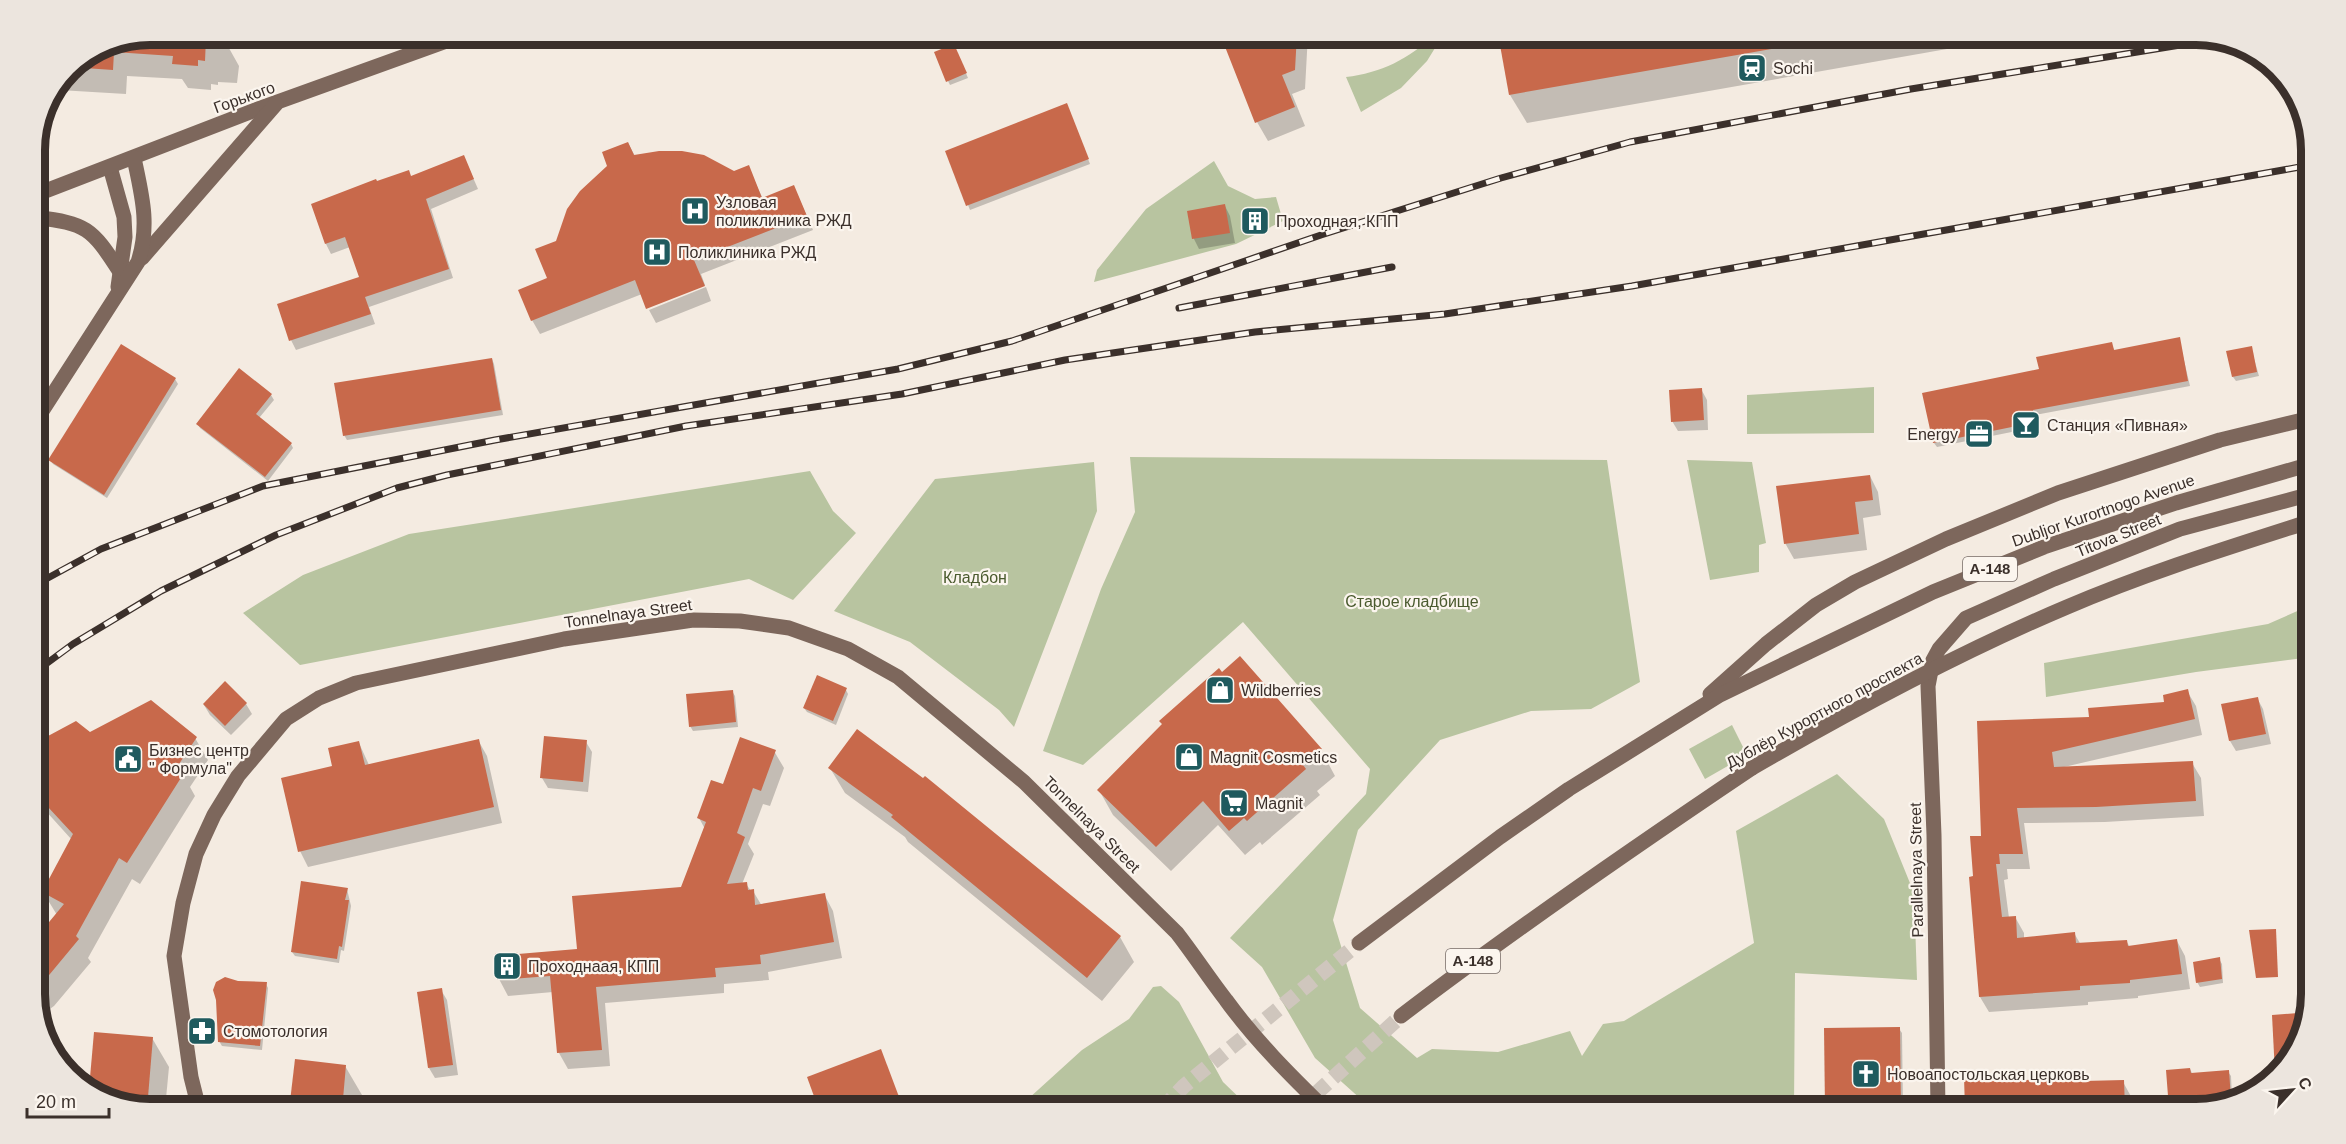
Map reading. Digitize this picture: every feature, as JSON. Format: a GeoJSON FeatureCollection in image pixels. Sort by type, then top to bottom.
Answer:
{"type":"FeatureCollection","features":[{"type":"Feature","properties":{"kind":"main road","name":"Горького"},"geometry":{"type":"LineString","coordinates":[[45,191],[436,45]]}},
{"type":"Feature","properties":{"kind":"main road"},"geometry":{"type":"LineString","coordinates":[[45,407],[138,262],[277,103]]}},
{"type":"Feature","properties":{"kind":"main road"},"geometry":{"type":"LineString","coordinates":[[134,158],[145,226],[144,243],[138,262]]}},
{"type":"Feature","properties":{"kind":"main road"},"geometry":{"type":"LineString","coordinates":[[110,167],[124,217],[125,237],[117,293]]}},
{"type":"Feature","properties":{"kind":"main road"},"geometry":{"type":"LineString","coordinates":[[45,219],[65,221],[95,236],[120,272]]}},
{"type":"Feature","properties":{"kind":"main road","name":"А-148"},"geometry":{"type":"LineString","coordinates":[[1359,943],[1500,837],[1685,716],[1766,644],[1816,605],[1855,582],[1946,538],[2058,493],[2220,440],[2301,420]]}},
{"type":"Feature","properties":{"kind":"main road","name":"Dubljor Kurortnogo Avenue"},"geometry":{"type":"LineString","coordinates":[[1685,716],[1720,695],[1901,607],[2044,547],[2176,503],[2301,467]]}},
{"type":"Feature","properties":{"kind":"main road","name":"Titova Street"},"geometry":{"type":"LineString","coordinates":[[1949,635],[1966,618],[1988,607],[2180,529],[2301,497]]}},
{"type":"Feature","properties":{"kind":"main road","name":"Дублёр Курортного проспекта"},"geometry":{"type":"LineString","coordinates":[[1401,1016],[1480,956],[1612,862],[1752,768],[1864,705],[1949,661],[2069,606],[2301,524]]}},
{"type":"Feature","properties":{"kind":"main road","name":"Tonnelnaya Street"},"geometry":{"type":"LineString","coordinates":[[197,1099],[174,956],[183,903],[196,854],[214,815],[237,776],[286,719],[319,698],[356,684],[564,639],[693,620],[740,621],[789,628],[848,649],[898,676],[1024,782],[1177,933],[1196,956],[1226,1001],[1290,1075],[1314,1099]]}},
{"type":"Feature","properties":{"kind":"main road","name":"Parallelnaya Street"},"geometry":{"type":"LineString","coordinates":[[1938,1099],[1934,835],[1928,686],[1933,660],[1949,635]]}},
{"type":"Feature","properties":{"kind":"green space"},"geometry":{"type":"Polygon","coordinates":[[[1422,45],[1437,45],[1427,61],[1401,88],[1361,112],[1346,77],[1383,68],[1422,45]]]}},
{"type":"Feature","properties":{"kind":"green space"},"geometry":{"type":"Polygon","coordinates":[[[1214,161],[1228,186],[1255,199],[1276,197],[1283,221],[1236,244],[1094,282],[1097,270],[1146,209],[1214,161]]]}},
{"type":"Feature","properties":{"kind":"green space"},"geometry":{"type":"Polygon","coordinates":[[[1874,387],[1874,433],[1747,434],[1747,395],[1874,387]]]}},
{"type":"Feature","properties":{"kind":"green space","name":"Старое кладбище"},"geometry":{"type":"Polygon","coordinates":[[[1130,457],[1607,460],[1640,682],[1591,709],[1531,711],[1440,740],[1358,830],[1333,920],[1360,1008],[1417,1058],[1432,1049],[1498,1052],[1570,1031],[1582,1056],[1603,1024],[1624,1021],[1754,943],[1736,831],[1837,774],[1884,819],[1914,893],[1917,980],[1795,973],[1794,1099],[1361,1099],[1315,1058],[1262,967],[1230,938],[1366,794],[1370,769],[1243,622],[1083,765],[1043,751],[1101,589],[1135,512],[1130,457]]]}},
{"type":"Feature","properties":{"kind":"green space"},"geometry":{"type":"Polygon","coordinates":[[[1687,460],[1752,462],[1766,543],[1759,545],[1759,572],[1710,580],[1687,460]]]}},
{"type":"Feature","properties":{"kind":"green space","name":"Кладбон"},"geometry":{"type":"Polygon","coordinates":[[[1094,462],[1097,511],[1014,727],[999,710],[910,642],[834,611],[935,479],[1094,462]]]}},
{"type":"Feature","properties":{"kind":"green space"},"geometry":{"type":"Polygon","coordinates":[[[810,471],[833,511],[856,533],[793,600],[749,579],[300,665],[243,613],[303,575],[409,534],[810,471]]]}},
{"type":"Feature","properties":{"kind":"green space"},"geometry":{"type":"Polygon","coordinates":[[[2301,609],[2301,658],[2196,672],[2046,697],[2044,663],[2268,624],[2301,609]]]}},
{"type":"Feature","properties":{"kind":"green space"},"geometry":{"type":"Polygon","coordinates":[[[1732,725],[1747,755],[1705,779],[1689,749],[1732,725]]]}},
{"type":"Feature","properties":{"kind":"green space"},"geometry":{"type":"Polygon","coordinates":[[[1161,986],[1179,1002],[1223,1082],[1241,1099],[1028,1099],[1082,1050],[1129,1019],[1153,987],[1161,986]]]}},
{"type":"Feature","properties":{"kind":"building"},"geometry":{"type":"Polygon","coordinates":[[[206,45],[205,61],[198,60],[198,66],[172,64],[173,56],[114,52],[113,70],[85,68],[110,53],[130,47],[206,45]]]}},
{"type":"Feature","properties":{"kind":"building"},"geometry":{"type":"Polygon","coordinates":[[[954,45],[967,73],[946,82],[934,52],[954,45]]]}},
{"type":"Feature","properties":{"kind":"building"},"geometry":{"type":"Polygon","coordinates":[[[1224,45],[1296,45],[1295,70],[1282,75],[1295,107],[1255,123],[1224,45]]]}},
{"type":"Feature","properties":{"kind":"building","name":"Sochi"},"geometry":{"type":"Polygon","coordinates":[[[1500,45],[1788,45],[1788,46],[1509,95],[1500,45]]]}},
{"type":"Feature","properties":{"kind":"building"},"geometry":{"type":"Polygon","coordinates":[[[1067,103],[1089,159],[966,206],[945,151],[1067,103]]]}},
{"type":"Feature","properties":{"kind":"building"},"geometry":{"type":"Polygon","coordinates":[[[628,142],[634,155],[659,151],[682,151],[704,155],[734,171],[749,165],[762,198],[794,185],[807,216],[694,260],[705,286],[646,309],[635,280],[531,321],[518,290],[547,278],[535,249],[556,241],[567,209],[580,191],[607,166],[602,152],[628,142]]]}},
{"type":"Feature","properties":{"kind":"building"},"geometry":{"type":"Polygon","coordinates":[[[464,155],[474,179],[426,199],[449,269],[365,297],[371,314],[289,341],[277,304],[359,277],[345,237],[325,244],[311,204],[376,179],[377,181],[409,170],[411,176],[464,155]]]}},
{"type":"Feature","properties":{"kind":"building"},"geometry":{"type":"Polygon","coordinates":[[[1225,204],[1230,233],[1192,239],[1187,211],[1225,204]]]}},
{"type":"Feature","properties":{"kind":"building"},"geometry":{"type":"Polygon","coordinates":[[[2180,337],[2188,381],[2033,410],[2036,422],[1933,443],[1922,393],[2039,369],[2036,357],[2112,342],[2114,350],[2180,337]]]}},
{"type":"Feature","properties":{"kind":"building"},"geometry":{"type":"Polygon","coordinates":[[[121,344],[176,378],[104,495],[48,460],[121,344]]]}},
{"type":"Feature","properties":{"kind":"building"},"geometry":{"type":"Polygon","coordinates":[[[2252,346],[2257,372],[2232,377],[2226,351],[2252,346]]]}},
{"type":"Feature","properties":{"kind":"building"},"geometry":{"type":"Polygon","coordinates":[[[492,358],[501,410],[343,436],[334,383],[492,358]]]}},
{"type":"Feature","properties":{"kind":"building"},"geometry":{"type":"Polygon","coordinates":[[[239,368],[272,394],[256,414],[292,443],[265,477],[196,424],[239,368]]]}},
{"type":"Feature","properties":{"kind":"building"},"geometry":{"type":"Polygon","coordinates":[[[1702,388],[1704,420],[1671,422],[1669,390],[1702,388]]]}},
{"type":"Feature","properties":{"kind":"building"},"geometry":{"type":"Polygon","coordinates":[[[1870,475],[1873,500],[1855,502],[1859,534],[1784,544],[1776,486],[1870,475]]]}},
{"type":"Feature","properties":{"kind":"building"},"geometry":{"type":"Polygon","coordinates":[[[1240,656],[1322,749],[1303,765],[1306,769],[1247,821],[1244,818],[1229,831],[1203,801],[1156,847],[1097,790],[1162,724],[1159,721],[1219,668],[1222,672],[1240,656]]]}},
{"type":"Feature","properties":{"kind":"building"},"geometry":{"type":"Polygon","coordinates":[[[817,675],[847,688],[833,721],[803,708],[817,675]]]}},
{"type":"Feature","properties":{"kind":"building"},"geometry":{"type":"Polygon","coordinates":[[[225,681],[247,703],[225,726],[203,704],[225,681]]]}},
{"type":"Feature","properties":{"kind":"building"},"geometry":{"type":"Polygon","coordinates":[[[2188,689],[2195,719],[2052,752],[2054,767],[2193,761],[2196,801],[2096,807],[2017,808],[2023,854],[1999,854],[2000,864],[1996,864],[2002,917],[2016,916],[2017,938],[2075,932],[2076,943],[2127,940],[2128,946],[2177,939],[2182,974],[2130,980],[2130,983],[2080,986],[2080,990],[1979,997],[1969,877],[1973,876],[1970,836],[1981,836],[1977,721],[2089,717],[2088,708],[2164,702],[2163,695],[2188,689]]]}},
{"type":"Feature","properties":{"kind":"building"},"geometry":{"type":"Polygon","coordinates":[[[733,690],[736,722],[689,727],[686,694],[733,690]]]}},
{"type":"Feature","properties":{"kind":"building"},"geometry":{"type":"Polygon","coordinates":[[[2258,697],[2266,734],[2229,741],[2221,704],[2258,697]]]}},
{"type":"Feature","properties":{"kind":"building"},"geometry":{"type":"Polygon","coordinates":[[[151,700],[197,737],[177,767],[184,773],[127,863],[119,858],[76,936],[79,939],[45,980],[45,927],[64,904],[45,894],[45,886],[73,834],[45,804],[45,738],[76,721],[90,732],[151,700]]]}},
{"type":"Feature","properties":{"kind":"building"},"geometry":{"type":"Polygon","coordinates":[[[857,729],[923,778],[925,776],[1121,936],[1087,978],[891,817],[893,815],[828,768],[857,729]]]}},
{"type":"Feature","properties":{"kind":"building"},"geometry":{"type":"Polygon","coordinates":[[[544,736],[587,740],[583,782],[540,778],[544,736]]]}},
{"type":"Feature","properties":{"kind":"building"},"geometry":{"type":"Polygon","coordinates":[[[740,737],[776,750],[761,791],[753,788],[737,833],[745,837],[727,884],[747,882],[748,890],[754,889],[755,905],[825,893],[834,942],[760,955],[761,964],[715,968],[716,977],[596,987],[602,1050],[557,1053],[550,976],[497,980],[495,953],[517,952],[518,954],[577,949],[572,896],[681,887],[706,822],[697,818],[711,780],[723,784],[740,737]]]}},
{"type":"Feature","properties":{"kind":"building"},"geometry":{"type":"Polygon","coordinates":[[[479,739],[494,807],[298,852],[281,778],[332,766],[328,748],[359,741],[365,765],[479,739]]]}},
{"type":"Feature","properties":{"kind":"building"},"geometry":{"type":"Polygon","coordinates":[[[301,881],[348,888],[345,900],[349,900],[342,947],[339,946],[337,959],[291,952],[301,881]]]}},
{"type":"Feature","properties":{"kind":"building"},"geometry":{"type":"Polygon","coordinates":[[[2276,929],[2278,977],[2256,978],[2249,930],[2276,929]]]}},
{"type":"Feature","properties":{"kind":"building"},"geometry":{"type":"Polygon","coordinates":[[[2220,957],[2222,979],[2196,983],[2193,962],[2220,957]]]}},
{"type":"Feature","properties":{"kind":"building"},"geometry":{"type":"Polygon","coordinates":[[[225,977],[238,981],[267,982],[260,1046],[218,1042],[216,1000],[213,990],[216,982],[225,977]]]}},
{"type":"Feature","properties":{"kind":"building"},"geometry":{"type":"Polygon","coordinates":[[[442,988],[453,1065],[428,1068],[417,992],[442,988]]]}},
{"type":"Feature","properties":{"kind":"building"},"geometry":{"type":"Polygon","coordinates":[[[2298,1013],[2290,1040],[2277,1060],[2274,1060],[2272,1015],[2298,1013]]]}},
{"type":"Feature","properties":{"kind":"building","name":"Новоапостольская церковь"},"geometry":{"type":"Polygon","coordinates":[[[1900,1027],[1901,1099],[1825,1099],[1824,1028],[1900,1027]]]}},
{"type":"Feature","properties":{"kind":"building"},"geometry":{"type":"Polygon","coordinates":[[[94,1032],[153,1037],[148,1099],[117,1093],[90,1079],[94,1032]]]}},
{"type":"Feature","properties":{"kind":"building"},"geometry":{"type":"Polygon","coordinates":[[[881,1049],[900,1099],[815,1099],[807,1077],[881,1049]]]}},
{"type":"Feature","properties":{"kind":"building"},"geometry":{"type":"Polygon","coordinates":[[[295,1059],[346,1065],[343,1099],[290,1099],[295,1059]]]}},
{"type":"Feature","properties":{"kind":"building"},"geometry":{"type":"Polygon","coordinates":[[[2190,1068],[2191,1073],[2229,1070],[2231,1093],[2209,1098],[2168,1099],[2166,1070],[2190,1068]]]}},
{"type":"Feature","properties":{"kind":"building"},"geometry":{"type":"Polygon","coordinates":[[[1995,1076],[1996,1082],[2084,1076],[2084,1081],[2124,1080],[2125,1099],[1965,1099],[1964,1077],[1995,1076]]]}},
{"type":"Feature","properties":{"kind":"tunnel"},"geometry":{"type":"LineString","coordinates":[[1172,1099],[1184,1086],[1359,943]]}},
{"type":"Feature","properties":{"kind":"tunnel"},"geometry":{"type":"LineString","coordinates":[[1310,1099],[1401,1016]]}},
{"type":"Feature","properties":{"kind":"railway"},"geometry":{"type":"LineString","coordinates":[[45,580],[101,549],[263,486],[495,440],[898,369],[1012,341],[1321,235],[1501,178],[1630,142],[1911,89],[2180,45]]}},
{"type":"Feature","properties":{"kind":"railway"},"geometry":{"type":"LineString","coordinates":[[45,665],[73,644],[161,591],[276,535],[397,488],[447,475],[686,426],[902,394],[1065,360],[1255,332],[1445,314],[1632,286],[2301,167]]}},
{"type":"Feature","properties":{"kind":"railway"},"geometry":{"type":"LineString","coordinates":[[1179,308],[1392,267]]}},
{"type":"Feature","properties":{"kind":"place","name":"Sochi"},"geometry":{"type":"Point","coordinates":[1752,68]}},
{"type":"Feature","properties":{"kind":"place","name":"Узловая поликлиника РЖД"},"geometry":{"type":"Point","coordinates":[695,211]}},
{"type":"Feature","properties":{"kind":"place","name":"Проходная, КПП"},"geometry":{"type":"Point","coordinates":[1255,221]}},
{"type":"Feature","properties":{"kind":"place","name":"Поликлиника РЖД"},"geometry":{"type":"Point","coordinates":[657,252]}},
{"type":"Feature","properties":{"kind":"place","name":"Станция «Пивная»"},"geometry":{"type":"Point","coordinates":[2026,425]}},
{"type":"Feature","properties":{"kind":"place","name":"Energy"},"geometry":{"type":"Point","coordinates":[1979,434]}},
{"type":"Feature","properties":{"kind":"place","name":"Wildberries"},"geometry":{"type":"Point","coordinates":[1220,690]}},
{"type":"Feature","properties":{"kind":"place","name":"Magnit Cosmetics"},"geometry":{"type":"Point","coordinates":[1189,757]}},
{"type":"Feature","properties":{"kind":"place","name":"Бизнес центр \" Формула\""},"geometry":{"type":"Point","coordinates":[128,759]}},
{"type":"Feature","properties":{"kind":"place","name":"Magnit"},"geometry":{"type":"Point","coordinates":[1234,803]}},
{"type":"Feature","properties":{"kind":"place","name":"Проходнаая, КПП"},"geometry":{"type":"Point","coordinates":[507,966]}},
{"type":"Feature","properties":{"kind":"place","name":"Стомотология"},"geometry":{"type":"Point","coordinates":[202,1031]}},
{"type":"Feature","properties":{"kind":"place","name":"Новоапостольская церковь"},"geometry":{"type":"Point","coordinates":[1866,1074]}}]}
